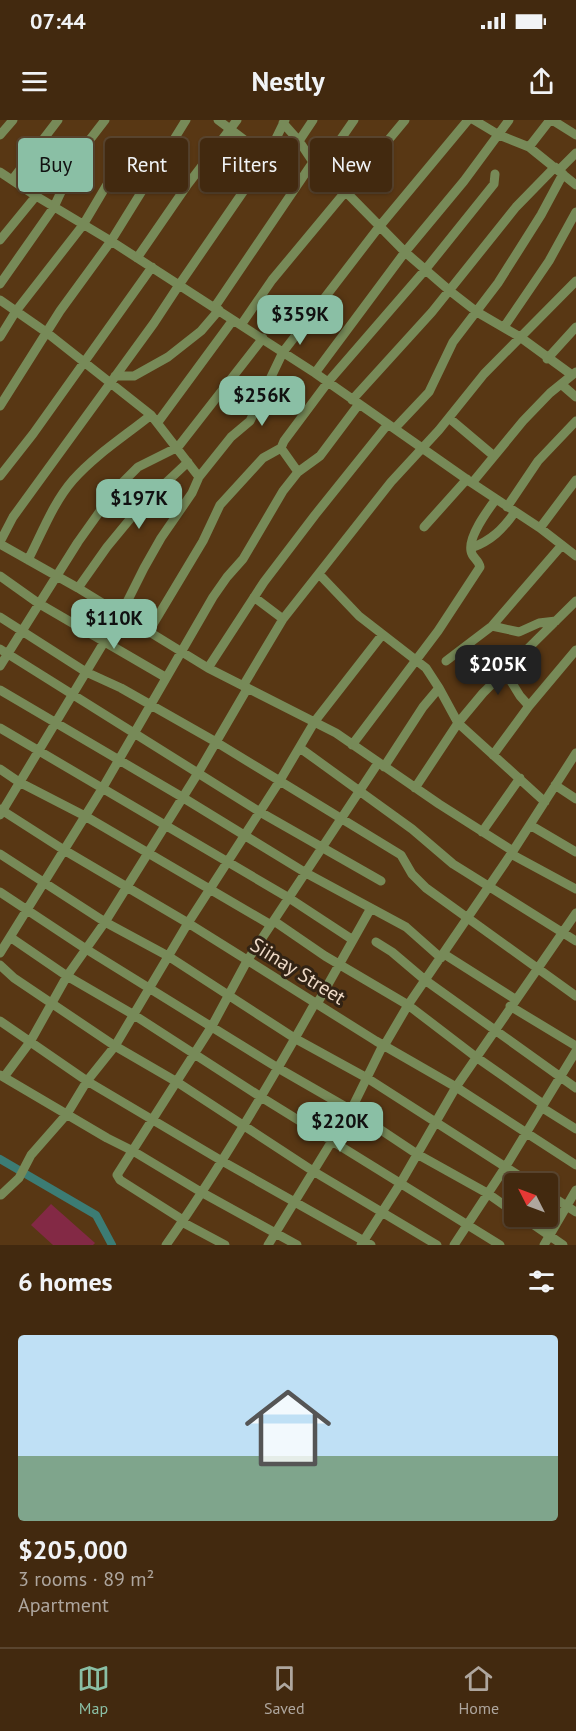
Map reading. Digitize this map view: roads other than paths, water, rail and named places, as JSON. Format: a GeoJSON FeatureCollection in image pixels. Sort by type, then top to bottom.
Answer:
{"type":"FeatureCollection","features":[{"type":"Feature","properties":{"kind":"street"},"geometry":{"type":"LineString","coordinates":[[0,135],[12,120]]}},
{"type":"Feature","properties":{"kind":"street"},"geometry":{"type":"LineString","coordinates":[[0,186],[58,120]]}},
{"type":"Feature","properties":{"kind":"street"},"geometry":{"type":"LineString","coordinates":[[0,284],[54,207],[78,155],[105,120]]}},
{"type":"Feature","properties":{"kind":"street"},"geometry":{"type":"LineString","coordinates":[[174,138],[186,120]]}},
{"type":"Feature","properties":{"kind":"street"},"geometry":{"type":"LineString","coordinates":[[218,120],[242,138]]}},
{"type":"Feature","properties":{"kind":"street"},"geometry":{"type":"LineString","coordinates":[[137,258],[188,184],[237,120]]}},
{"type":"Feature","properties":{"kind":"street"},"geometry":{"type":"LineString","coordinates":[[299,141],[313,120]]}},
{"type":"Feature","properties":{"kind":"street"},"geometry":{"type":"LineString","coordinates":[[339,138],[354,120]]}},
{"type":"Feature","properties":{"kind":"street"},"geometry":{"type":"LineString","coordinates":[[390,138],[405,120]]}},
{"type":"Feature","properties":{"kind":"street"},"geometry":{"type":"LineString","coordinates":[[1,812],[56,724],[121,614],[155,548],[192,493],[199,477],[231,437],[250,421],[283,352],[379,227],[468,120]]}},
{"type":"Feature","properties":{"kind":"street"},"geometry":{"type":"LineString","coordinates":[[474,120],[499,135],[529,147],[576,185]]}},
{"type":"Feature","properties":{"kind":"street"},"geometry":{"type":"LineString","coordinates":[[315,373],[405,252],[509,120]]}},
{"type":"Feature","properties":{"kind":"street"},"geometry":{"type":"LineString","coordinates":[[529,147],[551,120],[576,135]]}},
{"type":"Feature","properties":{"kind":"street"},"geometry":{"type":"LineString","coordinates":[[276,138],[284,122],[310,157]]}},
{"type":"Feature","properties":{"kind":"street"},"geometry":{"type":"LineString","coordinates":[[0,953],[86,816],[213,597],[243,559],[263,523],[298,472],[320,456],[356,402],[450,291],[516,207],[576,153]]}},
{"type":"Feature","properties":{"kind":"street"},"geometry":{"type":"LineString","coordinates":[[208,668],[254,597],[315,514],[391,426],[429,392],[453,342],[477,312],[541,216],[559,170]]}},
{"type":"Feature","properties":{"kind":"street"},"geometry":{"type":"LineString","coordinates":[[149,631],[203,541],[220,505],[263,458],[281,448],[328,382],[425,270],[494,184],[495,174]]}},
{"type":"Feature","properties":{"kind":"street"},"geometry":{"type":"LineString","coordinates":[[112,380],[134,376],[168,357],[201,331],[310,175]]}},
{"type":"Feature","properties":{"kind":"street"},"geometry":{"type":"LineString","coordinates":[[7,176],[263,338],[575,553]]}},
{"type":"Feature","properties":{"kind":"street"},"geometry":{"type":"LineString","coordinates":[[0,336],[16,311],[83,225],[105,188]]}},
{"type":"Feature","properties":{"kind":"street"},"geometry":{"type":"LineString","coordinates":[[0,406],[46,332],[111,241],[140,192]]}},
{"type":"Feature","properties":{"kind":"street"},"geometry":{"type":"LineString","coordinates":[[243,192],[154,323],[13,517],[0,543],[208,668],[315,722],[352,744],[512,853],[576,890]]}},
{"type":"Feature","properties":{"kind":"street"},"geometry":{"type":"LineString","coordinates":[[28,560],[51,513],[71,482],[83,469],[155,418],[346,192],[405,252],[450,291],[477,312],[520,337],[547,359],[574,374],[550,393],[494,456],[424,527]]}},
{"type":"Feature","properties":{"kind":"street"},"geometry":{"type":"LineString","coordinates":[[0,240],[36,196]]}},
{"type":"Feature","properties":{"kind":"street"},"geometry":{"type":"LineString","coordinates":[[504,327],[549,261],[576,213]]}},
{"type":"Feature","properties":{"kind":"street"},"geometry":{"type":"LineString","coordinates":[[0,476],[33,434],[82,362],[152,267]]}},
{"type":"Feature","properties":{"kind":"street"},"geometry":{"type":"LineString","coordinates":[[297,1245],[2,1076],[30,1042],[67,976],[105,922],[198,773],[283,619],[391,482],[484,374],[555,305],[576,281]]}},
{"type":"Feature","properties":{"kind":"street"},"geometry":{"type":"LineString","coordinates":[[0,300],[46,332],[82,362],[112,380],[155,418],[199,477]]}},
{"type":"Feature","properties":{"kind":"street"},"geometry":{"type":"LineString","coordinates":[[547,359],[576,327]]}},
{"type":"Feature","properties":{"kind":"street"},"geometry":{"type":"LineString","coordinates":[[0,666],[4,652],[22,631],[78,542],[115,490],[131,472],[178,447],[263,338]]}},
{"type":"Feature","properties":{"kind":"street"},"geometry":{"type":"LineString","coordinates":[[561,384],[576,397]]}},
{"type":"Feature","properties":{"kind":"street"},"geometry":{"type":"LineString","coordinates":[[448,418],[494,456]]}},
{"type":"Feature","properties":{"kind":"street"},"geometry":{"type":"LineString","coordinates":[[471,548],[487,542],[505,526],[511,509],[538,461],[576,421]]}},
{"type":"Feature","properties":{"kind":"street"},"geometry":{"type":"LineString","coordinates":[[281,448],[298,472]]}},
{"type":"Feature","properties":{"kind":"street"},"geometry":{"type":"LineString","coordinates":[[78,588],[107,547],[140,507],[188,462]]}},
{"type":"Feature","properties":{"kind":"street"},"geometry":{"type":"LineString","coordinates":[[540,528],[576,480]]}},
{"type":"Feature","properties":{"kind":"street"},"geometry":{"type":"LineString","coordinates":[[352,744],[438,631],[480,567],[471,548],[478,525],[496,499]]}},
{"type":"Feature","properties":{"kind":"street"},"geometry":{"type":"LineString","coordinates":[[446,661],[492,626],[562,545]]}},
{"type":"Feature","properties":{"kind":"street"},"geometry":{"type":"LineString","coordinates":[[319,574],[351,608],[426,668],[458,723],[545,802]]}},
{"type":"Feature","properties":{"kind":"street"},"geometry":{"type":"LineString","coordinates":[[0,576],[38,603],[165,677]]}},
{"type":"Feature","properties":{"kind":"street"},"geometry":{"type":"LineString","coordinates":[[254,597],[283,619]]}},
{"type":"Feature","properties":{"kind":"street"},"geometry":{"type":"LineString","coordinates":[[415,788],[458,723],[504,670],[576,601]]}},
{"type":"Feature","properties":{"kind":"street"},"geometry":{"type":"LineString","coordinates":[[0,617],[86,672],[110,682],[216,742],[401,855],[412,874],[426,888],[576,996]]}},
{"type":"Feature","properties":{"kind":"street"},"geometry":{"type":"LineString","coordinates":[[492,626],[519,632],[539,623],[556,621]]}},
{"type":"Feature","properties":{"kind":"street"},"geometry":{"type":"LineString","coordinates":[[0,1195],[21,1174],[31,1155],[67,1114],[87,1081],[115,1046],[188,923],[315,722],[382,635]]}},
{"type":"Feature","properties":{"kind":"street"},"geometry":{"type":"LineString","coordinates":[[493,755],[529,706],[576,650]]}},
{"type":"Feature","properties":{"kind":"street"},"geometry":{"type":"LineString","coordinates":[[4,652],[260,812],[381,881]]}},
{"type":"Feature","properties":{"kind":"street"},"geometry":{"type":"LineString","coordinates":[[504,670],[529,706]]}},
{"type":"Feature","properties":{"kind":"street"},"geometry":{"type":"LineString","coordinates":[[225,1245],[182,1221],[117,1177],[212,1026],[247,961],[272,923],[360,790],[439,688]]}},
{"type":"Feature","properties":{"kind":"street"},"geometry":{"type":"LineString","coordinates":[[0,690],[306,873],[412,930],[443,956],[576,1046]]}},
{"type":"Feature","properties":{"kind":"street"},"geometry":{"type":"LineString","coordinates":[[0,728],[289,898],[353,940]]}},
{"type":"Feature","properties":{"kind":"street"},"geometry":{"type":"LineString","coordinates":[[300,748],[412,829],[453,864],[576,941]]}},
{"type":"Feature","properties":{"kind":"street"},"geometry":{"type":"LineString","coordinates":[[268,1245],[351,1110],[383,1045],[408,1005],[512,853],[576,754]]}},
{"type":"Feature","properties":{"kind":"street"},"geometry":{"type":"LineString","coordinates":[[0,769],[19,782],[86,816],[210,890],[272,923],[408,1005],[576,1129]]}},
{"type":"Feature","properties":{"kind":"street"},"geometry":{"type":"LineString","coordinates":[[482,832],[520,778]]}},
{"type":"Feature","properties":{"kind":"street"},"geometry":{"type":"LineString","coordinates":[[555,786],[576,799]]}},
{"type":"Feature","properties":{"kind":"street","name":"Siinay Street"},"geometry":{"type":"LineString","coordinates":[[1,812],[188,923],[456,1088],[576,1165]]}},
{"type":"Feature","properties":{"kind":"street"},"geometry":{"type":"LineString","coordinates":[[530,825],[576,852]]}},
{"type":"Feature","properties":{"kind":"street"},"geometry":{"type":"LineString","coordinates":[[0,854],[105,922],[168,956],[296,1039],[367,1078],[516,1173]]}},
{"type":"Feature","properties":{"kind":"street"},"geometry":{"type":"LineString","coordinates":[[0,892],[86,949],[278,1068],[351,1110],[417,1154],[504,1205]]}},
{"type":"Feature","properties":{"kind":"street"},"geometry":{"type":"LineString","coordinates":[[166,1245],[244,1125],[371,908]]}},
{"type":"Feature","properties":{"kind":"street"},"geometry":{"type":"LineString","coordinates":[[0,1022],[87,1081],[365,1244],[382,1211],[456,1088],[512,1003],[576,913]]}},
{"type":"Feature","properties":{"kind":"street"},"geometry":{"type":"LineString","coordinates":[[10,937],[67,976],[134,1015],[194,1055],[500,1245]]}},
{"type":"Feature","properties":{"kind":"street"},"geometry":{"type":"LineString","coordinates":[[376,942],[392,952],[425,980],[576,1088]]}},
{"type":"Feature","properties":{"kind":"street"},"geometry":{"type":"LineString","coordinates":[[0,965],[15,978],[115,1046],[177,1082],[314,1171],[437,1245]]}},
{"type":"Feature","properties":{"kind":"street"},"geometry":{"type":"LineString","coordinates":[[454,1245],[506,1166],[576,1051]]}},
{"type":"Feature","properties":{"kind":"street"},"geometry":{"type":"LineString","coordinates":[[546,1240],[576,1190]]}},
{"type":"Feature","properties":{"kind":"street"},"geometry":{"type":"LineString","coordinates":[[558,1201],[576,1212]]}},
{"type":"Feature","properties":{"kind":"street"},"geometry":{"type":"LineString","coordinates":[[532,1227],[546,1240],[563,1245]]}},
{"type":"Feature","properties":{"kind":"waterway"},"geometry":{"type":"LineString","coordinates":[[0,1159],[96,1215],[112,1245]]}}]}
